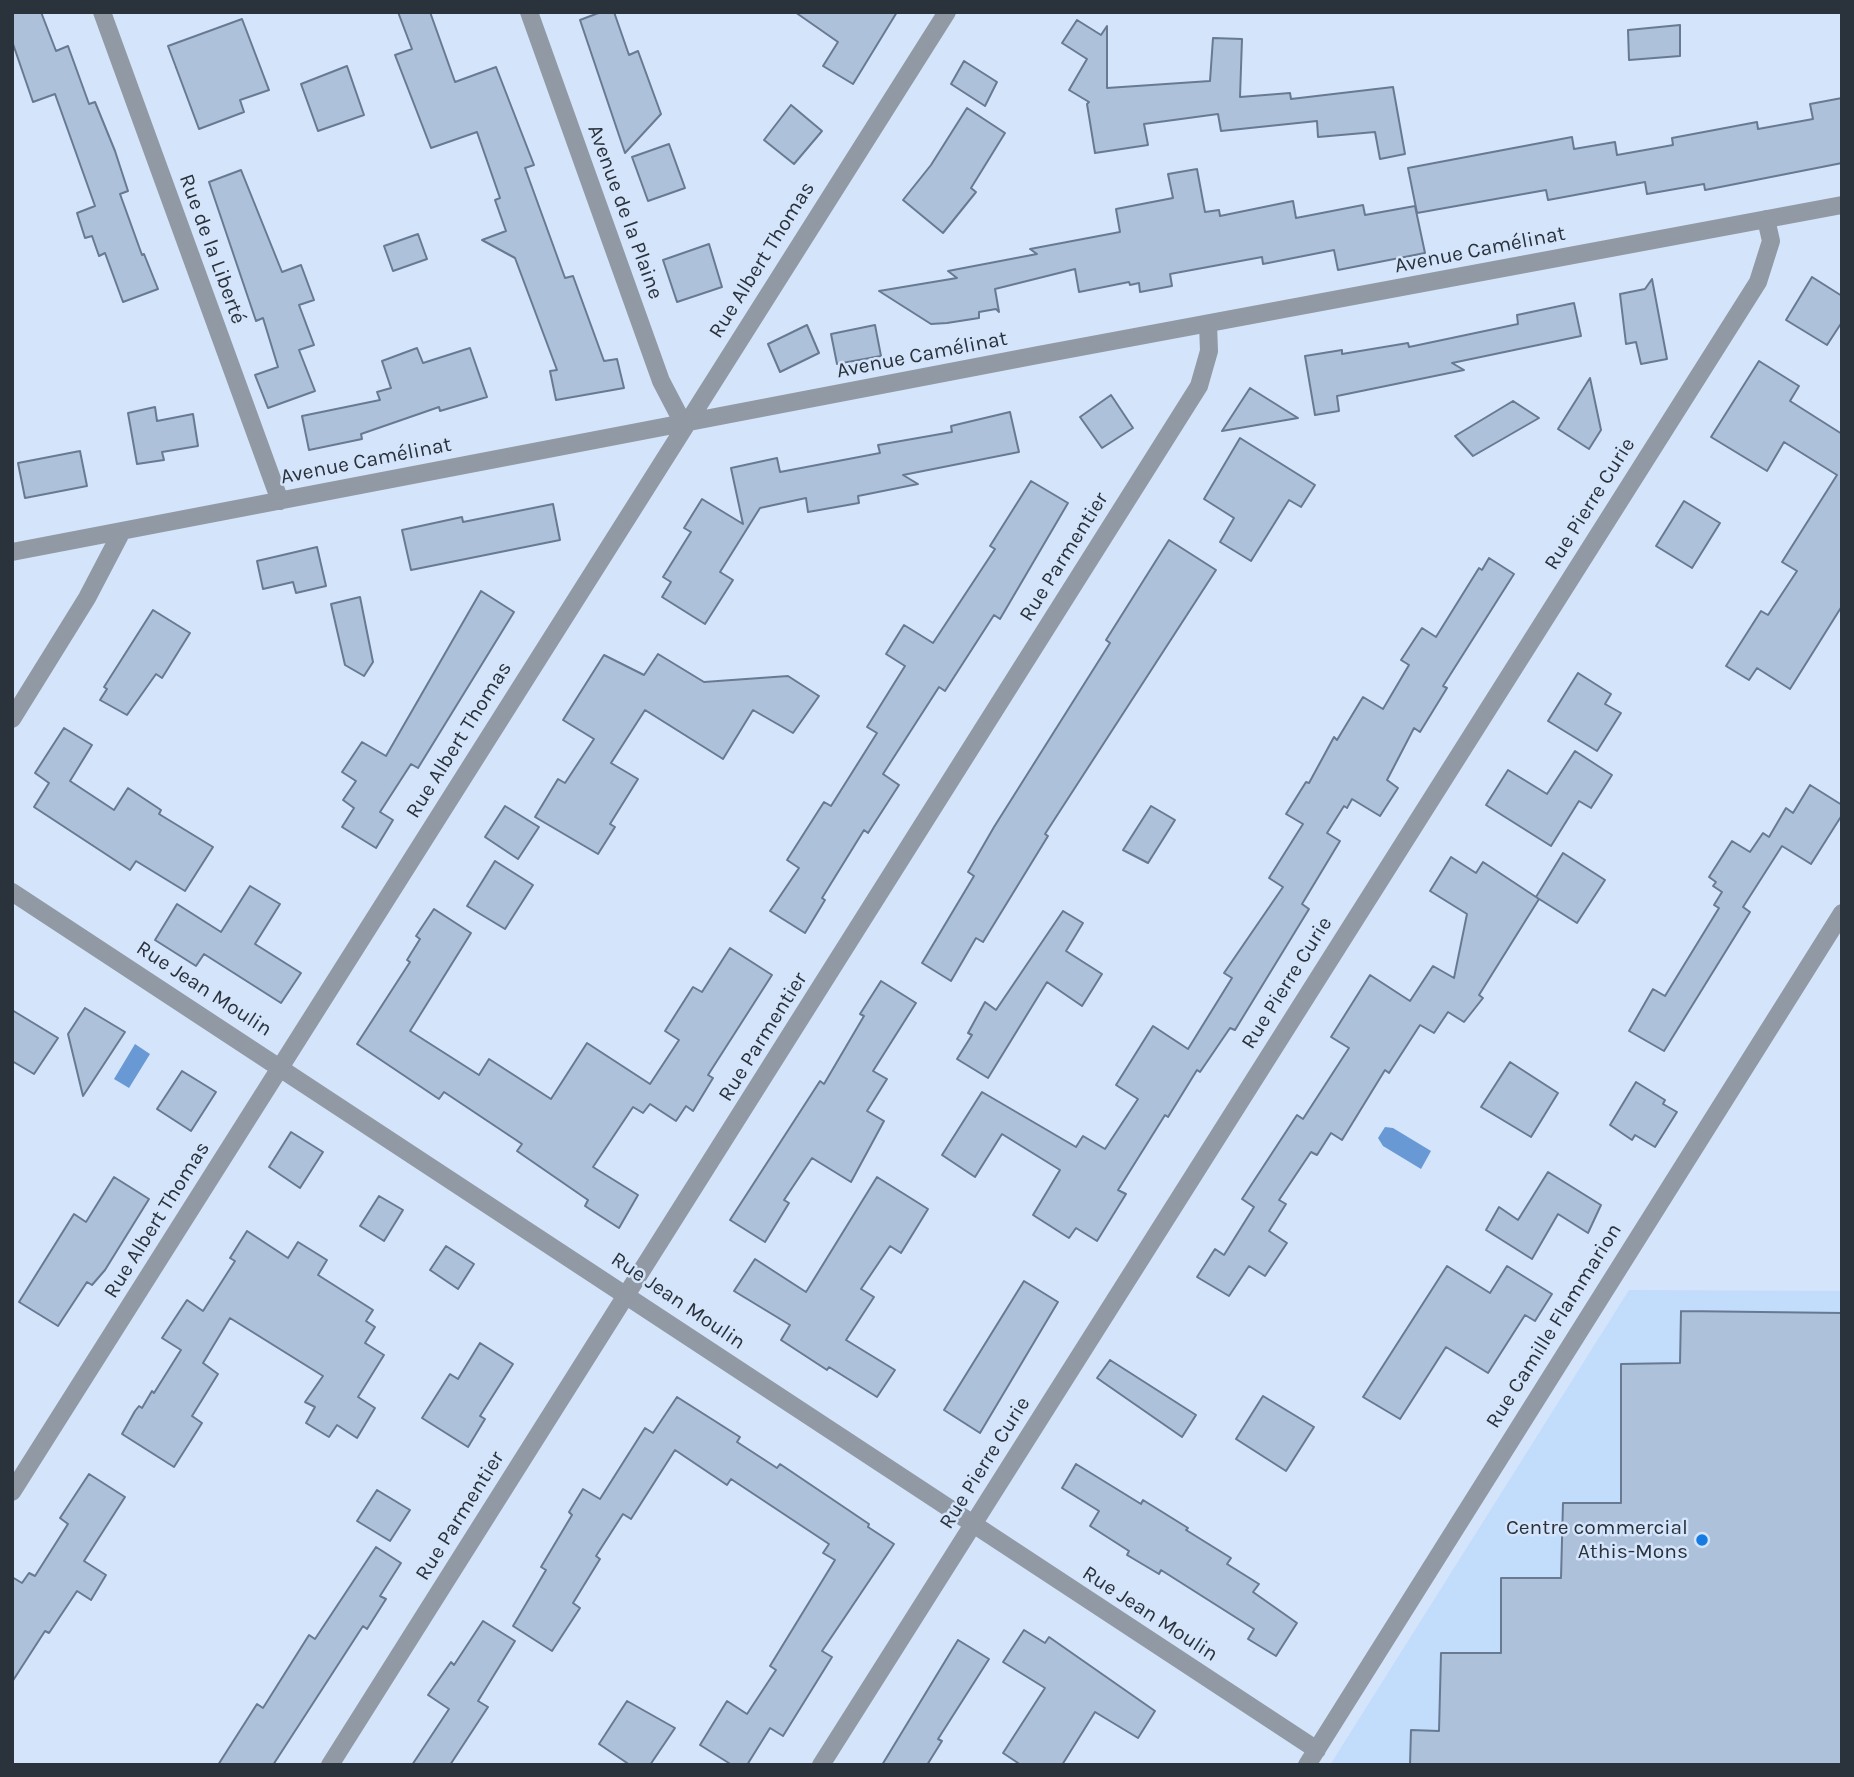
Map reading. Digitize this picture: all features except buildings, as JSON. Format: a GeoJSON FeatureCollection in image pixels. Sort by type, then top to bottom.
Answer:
{"type":"FeatureCollection","features":[{"type":"Feature","properties":{"kind":"street","name":"Rue de la Liberté"},"geometry":{"type":"LineString","coordinates":[[102,12],[280,501]]}},
{"type":"Feature","properties":{"kind":"street","name":"Avenue de la Plaine"},"geometry":{"type":"LineString","coordinates":[[529,12],[661,381],[684,425]]}},
{"type":"Feature","properties":{"kind":"street","name":"Rue Albert Thomas"},"geometry":{"type":"LineString","coordinates":[[12,1492],[947,12]]}},
{"type":"Feature","properties":{"kind":"street","name":"Avenue Camélinat"},"geometry":{"type":"LineString","coordinates":[[12,552],[1842,205]]}},
{"type":"Feature","properties":{"kind":"street","name":"Rue Pierre Curie"},"geometry":{"type":"LineString","coordinates":[[821,1765],[1758,282],[1772,241],[1766,219]]}},
{"type":"Feature","properties":{"kind":"street","name":"Rue Parmentier"},"geometry":{"type":"LineString","coordinates":[[330,1765],[1199,386],[1209,351],[1208,324]]}},
{"type":"Feature","properties":{"kind":"street"},"geometry":{"type":"LineString","coordinates":[[12,719],[87,598],[122,531]]}},
{"type":"Feature","properties":{"kind":"street","name":"Rue Jean Moulin"},"geometry":{"type":"LineString","coordinates":[[12,892],[626,1294],[1312,1757]]}},
{"type":"Feature","properties":{"kind":"street","name":"Rue Camille Flammarion"},"geometry":{"type":"LineString","coordinates":[[1312,1757],[1842,913]]}},
{"type":"Feature","properties":{"kind":"shaded area","name":"Centre commercial Athis-Mons"},"geometry":{"type":"Polygon","coordinates":[[[1629,1290],[1842,1291],[1842,1765],[1330,1765],[1629,1290]]]}},
{"type":"Feature","properties":{"kind":"water"},"geometry":{"type":"Polygon","coordinates":[[[135,1044],[150,1054],[129,1088],[114,1079],[135,1044]]]}},
{"type":"Feature","properties":{"kind":"water"},"geometry":{"type":"Polygon","coordinates":[[[1385,1127],[1393,1128],[1431,1151],[1421,1169],[1383,1146],[1378,1138],[1385,1127]]]}},
{"type":"Feature","properties":{"kind":"place","name":"Centre commercial Athis-Mons"},"geometry":{"type":"Point","coordinates":[1702,1540]}}]}
